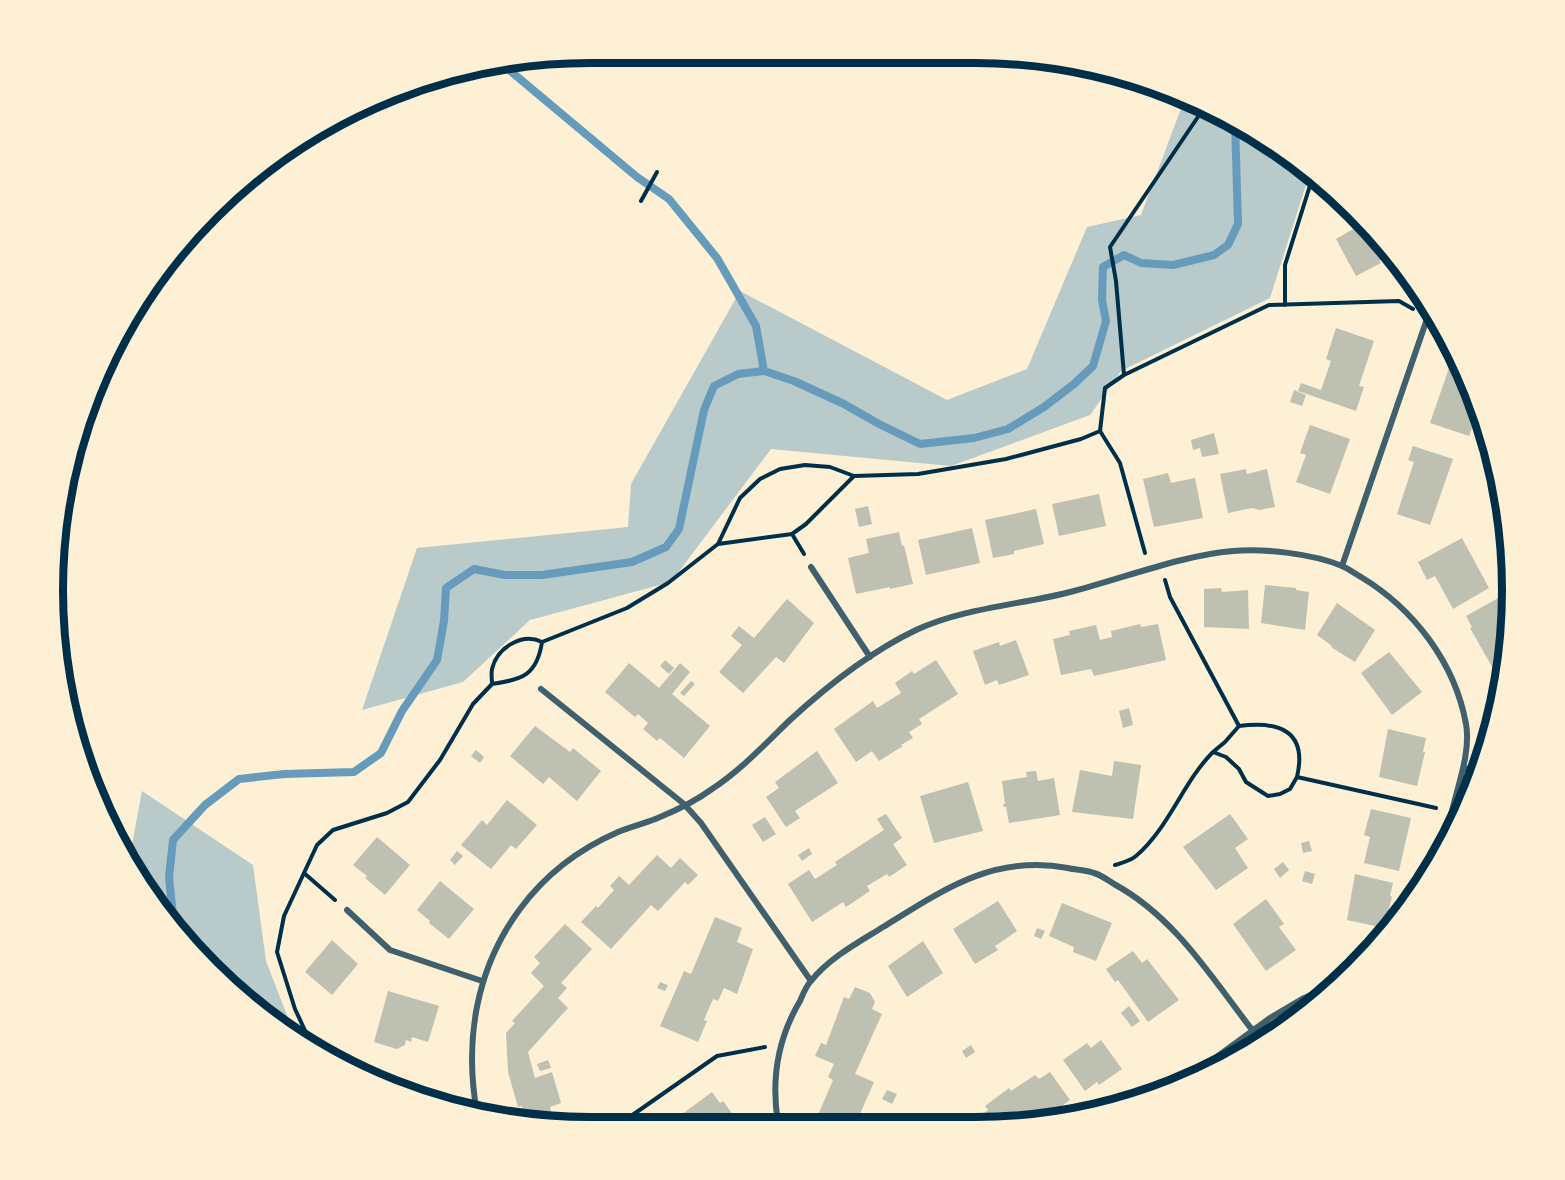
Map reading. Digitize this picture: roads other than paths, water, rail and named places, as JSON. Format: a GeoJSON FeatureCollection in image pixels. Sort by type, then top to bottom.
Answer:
{"type":"FeatureCollection","features":[{"type":"Feature","properties":{"kind":"street"},"geometry":{"type":"LineString","coordinates":[[1342,566],[1428,323]]}},
{"type":"Feature","properties":{"kind":"street"},"geometry":{"type":"LineString","coordinates":[[476,1104],[472,1076],[472,1043],[475,1012],[482,981],[511,920],[529,897],[579,852],[620,831],[657,819],[712,790],[832,684],[870,657],[918,630],[960,616],[998,606],[1042,599],[1158,567],[1223,552],[1272,551],[1342,566],[1371,583],[1397,603],[1440,654],[1454,683],[1467,727],[1464,768],[1451,817]]}},
{"type":"Feature","properties":{"kind":"street"},"geometry":{"type":"LineString","coordinates":[[811,567],[870,657]]}},
{"type":"Feature","properties":{"kind":"street"},"geometry":{"type":"LineString","coordinates":[[542,689],[684,804],[701,823],[811,981]]}},
{"type":"Feature","properties":{"kind":"street"},"geometry":{"type":"LineString","coordinates":[[1464,768],[1470,770]]}},
{"type":"Feature","properties":{"kind":"street"},"geometry":{"type":"LineString","coordinates":[[777,1117],[775,1093],[781,1044],[787,1025],[811,981],[850,947],[943,890],[966,878],[997,868],[1023,864],[1056,866],[1094,873],[1126,891],[1164,920],[1185,942],[1252,1031]]}},
{"type":"Feature","properties":{"kind":"street"},"geometry":{"type":"LineString","coordinates":[[347,910],[390,950],[482,981]]}},
{"type":"Feature","properties":{"kind":"street"},"geometry":{"type":"LineString","coordinates":[[1213,1060],[1252,1031],[1314,993]]}},
{"type":"Feature","properties":{"kind":"waterway"},"geometry":{"type":"LineString","coordinates":[[509,70],[637,177],[669,199],[717,258],[756,326],[764,371]]}},
{"type":"Feature","properties":{"kind":"waterway"},"geometry":{"type":"LineString","coordinates":[[173,912],[169,877],[173,840],[205,805],[239,779],[284,774],[354,772],[381,753],[402,711],[437,660],[444,621],[446,588],[474,569],[505,575],[542,575],[632,562],[666,547],[679,529],[704,410],[714,386],[738,374],[764,371],[794,381],[844,404],[920,444],[974,438],[1008,429],[1044,407],[1093,366],[1106,321],[1102,300],[1103,267],[1124,255],[1141,263],[1173,265],[1214,255],[1228,245],[1238,224],[1235,132]]}}]}
